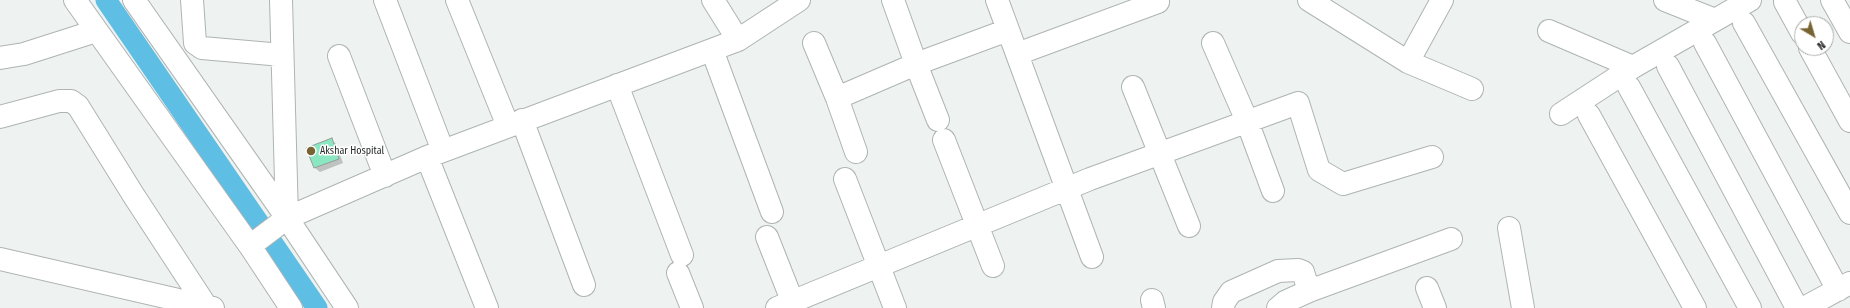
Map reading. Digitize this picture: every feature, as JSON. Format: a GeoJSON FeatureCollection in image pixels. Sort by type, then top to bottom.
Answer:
{"type":"FeatureCollection","features":[{"type":"Feature","properties":{"kind":"street"},"geometry":{"type":"LineString","coordinates":[[75,0],[250,246],[291,308]]}},
{"type":"Feature","properties":{"kind":"street"},"geometry":{"type":"LineString","coordinates":[[134,0],[287,218],[347,308]]}},
{"type":"Feature","properties":{"kind":"street"},"geometry":{"type":"LineString","coordinates":[[192,0],[195,43],[202,48],[282,55]]}},
{"type":"Feature","properties":{"kind":"street"},"geometry":{"type":"LineString","coordinates":[[281,0],[287,218]]}},
{"type":"Feature","properties":{"kind":"street"},"geometry":{"type":"LineString","coordinates":[[385,0],[487,308]]}},
{"type":"Feature","properties":{"kind":"street"},"geometry":{"type":"LineString","coordinates":[[457,0],[515,123],[584,285]]}},
{"type":"Feature","properties":{"kind":"street"},"geometry":{"type":"LineString","coordinates":[[713,0],[738,40]]}},
{"type":"Feature","properties":{"kind":"street"},"geometry":{"type":"LineString","coordinates":[[893,0],[993,266]]}},
{"type":"Feature","properties":{"kind":"street"},"geometry":{"type":"LineString","coordinates":[[997,0],[1092,257]]}},
{"type":"Feature","properties":{"kind":"street"},"geometry":{"type":"LineString","coordinates":[[1309,0],[1408,62],[1472,89]]}},
{"type":"Feature","properties":{"kind":"street"},"geometry":{"type":"LineString","coordinates":[[1408,62],[1442,0]]}},
{"type":"Feature","properties":{"kind":"street"},"geometry":{"type":"LineString","coordinates":[[1665,0],[1715,20]]}},
{"type":"Feature","properties":{"kind":"street"},"geometry":{"type":"LineString","coordinates":[[1561,114],[1631,77],[1715,20],[1750,0]]}},
{"type":"Feature","properties":{"kind":"street"},"geometry":{"type":"LineString","coordinates":[[1832,0],[1850,32]]}},
{"type":"Feature","properties":{"kind":"street"},"geometry":{"type":"LineString","coordinates":[[250,246],[287,218],[435,154],[738,40],[795,1]]}},
{"type":"Feature","properties":{"kind":"street"},"geometry":{"type":"LineString","coordinates":[[1017,54],[1158,2]]}},
{"type":"Feature","properties":{"kind":"street"},"geometry":{"type":"LineString","coordinates":[[1785,2],[1794,18]]}},
{"type":"Feature","properties":{"kind":"street"},"geometry":{"type":"LineString","coordinates":[[1744,23],[1850,213]]}},
{"type":"Feature","properties":{"kind":"street"},"geometry":{"type":"LineString","coordinates":[[0,58],[24,54],[96,30]]}},
{"type":"Feature","properties":{"kind":"street"},"geometry":{"type":"LineString","coordinates":[[837,98],[916,64],[1008,30]]}},
{"type":"Feature","properties":{"kind":"street"},"geometry":{"type":"LineString","coordinates":[[1548,31],[1631,77],[1750,308]]}},
{"type":"Feature","properties":{"kind":"street"},"geometry":{"type":"LineString","coordinates":[[814,42],[837,98],[856,152]]}},
{"type":"Feature","properties":{"kind":"street"},"geometry":{"type":"LineString","coordinates":[[1213,43],[1247,121],[1273,191]]}},
{"type":"Feature","properties":{"kind":"street"},"geometry":{"type":"LineString","coordinates":[[1705,43],[1846,286],[1804,308]]}},
{"type":"Feature","properties":{"kind":"street"},"geometry":{"type":"LineString","coordinates":[[712,50],[772,212]]}},
{"type":"Feature","properties":{"kind":"street"},"geometry":{"type":"LineString","coordinates":[[339,56],[385,176]]}},
{"type":"Feature","properties":{"kind":"street"},"geometry":{"type":"LineString","coordinates":[[1814,56],[1850,121]]}},
{"type":"Feature","properties":{"kind":"street"},"geometry":{"type":"LineString","coordinates":[[1668,66],[1797,308]]}},
{"type":"Feature","properties":{"kind":"street"},"geometry":{"type":"LineString","coordinates":[[617,85],[680,264],[692,308]]}},
{"type":"Feature","properties":{"kind":"street"},"geometry":{"type":"LineString","coordinates":[[1133,87],[1189,226]]}},
{"type":"Feature","properties":{"kind":"street"},"geometry":{"type":"LineString","coordinates":[[0,117],[58,101],[71,101],[78,106],[134,196],[210,307]]}},
{"type":"Feature","properties":{"kind":"street"},"geometry":{"type":"LineString","coordinates":[[767,237],[788,306],[1067,188],[1298,102],[1319,170],[1343,184],[1432,157]]}},
{"type":"Feature","properties":{"kind":"street"},"geometry":{"type":"LineString","coordinates":[[1589,115],[1695,308]]}},
{"type":"Feature","properties":{"kind":"street"},"geometry":{"type":"LineString","coordinates":[[845,178],[895,308]]}},
{"type":"Feature","properties":{"kind":"street"},"geometry":{"type":"LineString","coordinates":[[1509,228],[1523,308]]}},
{"type":"Feature","properties":{"kind":"street"},"geometry":{"type":"LineString","coordinates":[[1278,308],[1285,302],[1309,291],[1451,239]]}},
{"type":"Feature","properties":{"kind":"street"},"geometry":{"type":"LineString","coordinates":[[0,259],[210,307]]}},
{"type":"Feature","properties":{"kind":"street"},"geometry":{"type":"LineString","coordinates":[[1223,308],[1224,302],[1231,292],[1278,271],[1298,270],[1303,272],[1309,291]]}},
{"type":"Feature","properties":{"kind":"street"},"geometry":{"type":"LineString","coordinates":[[1427,288],[1435,308]]}},
{"type":"Feature","properties":{"kind":"building"},"geometry":{"type":"Polygon","coordinates":[[[332,138],[339,159],[314,168],[306,148],[332,138]]]}},
{"type":"Feature","properties":{"kind":"waterway"},"geometry":{"type":"LineString","coordinates":[[106,0],[317,308]]}},
{"type":"Feature","properties":{"kind":"place","name":"Akshar Hospital"},"geometry":{"type":"Point","coordinates":[311,151]}}]}
